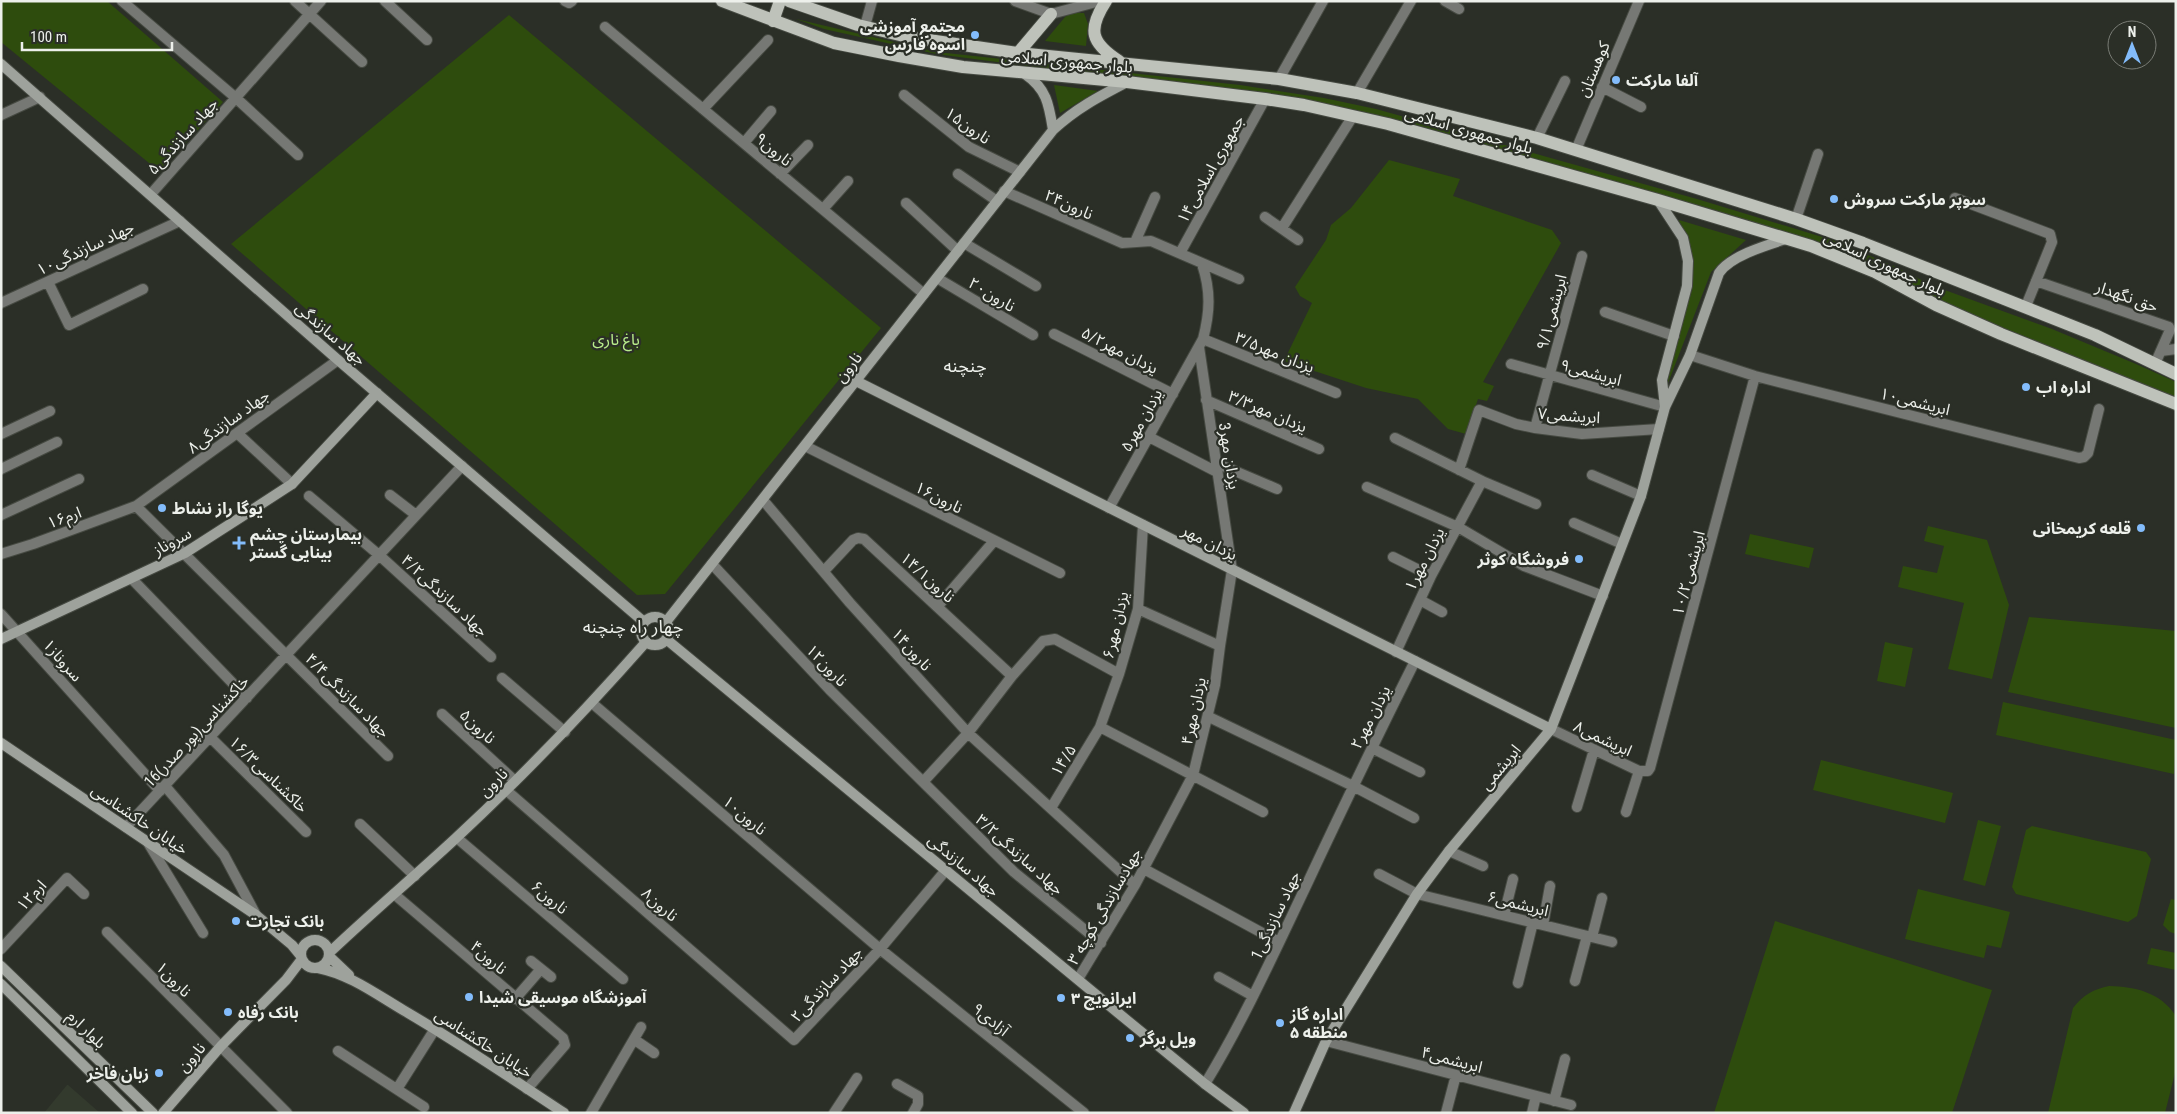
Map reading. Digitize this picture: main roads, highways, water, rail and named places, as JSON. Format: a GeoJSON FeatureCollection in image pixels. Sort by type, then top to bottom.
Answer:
{"type":"FeatureCollection","features":[{"type":"Feature","properties":{"kind":"main road","name":"بلوار جمهوری اسلامی"},"geometry":{"type":"LineString","coordinates":[[722,1],[773,22],[844,45],[962,67],[1127,82],[1265,99],[1353,116],[1658,200],[1839,256],[1936,305],[2001,334],[2176,404]]}},
{"type":"Feature","properties":{"kind":"main road"},"geometry":{"type":"LineString","coordinates":[[773,22],[780,1]]}},
{"type":"Feature","properties":{"kind":"main road","name":"بلوار جمهوری اسلامی"},"geometry":{"type":"LineString","coordinates":[[789,1],[864,26],[908,37],[1018,53],[1279,79],[1357,94],[1537,138],[1796,219],[2026,306],[2095,335],[2176,374]]}},
{"type":"Feature","properties":{"kind":"main road"},"geometry":{"type":"LineString","coordinates":[[1106,1],[1096,17],[1094,28],[1096,40],[1103,51],[1122,62]]}},
{"type":"Feature","properties":{"kind":"main road"},"geometry":{"type":"LineString","coordinates":[[1018,53],[1052,14]]}},
{"type":"Feature","properties":{"kind":"place","name":"مجتمع آموزشی اسوه فارس"},"geometry":{"type":"Point","coordinates":[975,35]}},
{"type":"Feature","properties":{"kind":"place","name":"آلفا مارکت"},"geometry":{"type":"Point","coordinates":[1616,80]}},
{"type":"Feature","properties":{"kind":"place","name":"سوپر مارکت سروش"},"geometry":{"type":"Point","coordinates":[1834,199]}},
{"type":"Feature","properties":{"kind":"place","name":"اداره اب"},"geometry":{"type":"Point","coordinates":[2026,387]}},
{"type":"Feature","properties":{"kind":"place","name":"یوگا راز نشاط"},"geometry":{"type":"Point","coordinates":[162,508]}},
{"type":"Feature","properties":{"kind":"place","name":"قلعه کریمخانی"},"geometry":{"type":"Point","coordinates":[2141,528]}},
{"type":"Feature","properties":{"kind":"place","name":"بیمارستان چشم بینایی گستر"},"geometry":{"type":"Point","coordinates":[239,543]}},
{"type":"Feature","properties":{"kind":"place","name":"فروشگاه کوثر"},"geometry":{"type":"Point","coordinates":[1579,559]}},
{"type":"Feature","properties":{"kind":"place","name":"بانک تجارت"},"geometry":{"type":"Point","coordinates":[236,921]}},
{"type":"Feature","properties":{"kind":"place","name":"آموزشگاه موسیقی شیدا"},"geometry":{"type":"Point","coordinates":[469,997]}},
{"type":"Feature","properties":{"kind":"place","name":"ایرانویچ ٣"},"geometry":{"type":"Point","coordinates":[1061,998]}},
{"type":"Feature","properties":{"kind":"place","name":"بانک رفاه"},"geometry":{"type":"Point","coordinates":[228,1012]}},
{"type":"Feature","properties":{"kind":"place","name":"اداره گاز منطقه ۵"},"geometry":{"type":"Point","coordinates":[1280,1023]}},
{"type":"Feature","properties":{"kind":"place","name":"ویل برگر"},"geometry":{"type":"Point","coordinates":[1130,1038]}},
{"type":"Feature","properties":{"kind":"place","name":"زبان فاخر"},"geometry":{"type":"Point","coordinates":[159,1073]}},
{"type":"Feature","properties":{"kind":"district","name":"چنچنه"},"geometry":{"type":"Point","coordinates":[965,366]}},
{"type":"Feature","properties":{"kind":"district","name":"چهار راه چنچنه"},"geometry":{"type":"Point","coordinates":[633,627]}},
{"type":"Feature","properties":{"kind":"park label","name":"باغ ناری"},"geometry":{"type":"Point","coordinates":[616,339]}}]}
